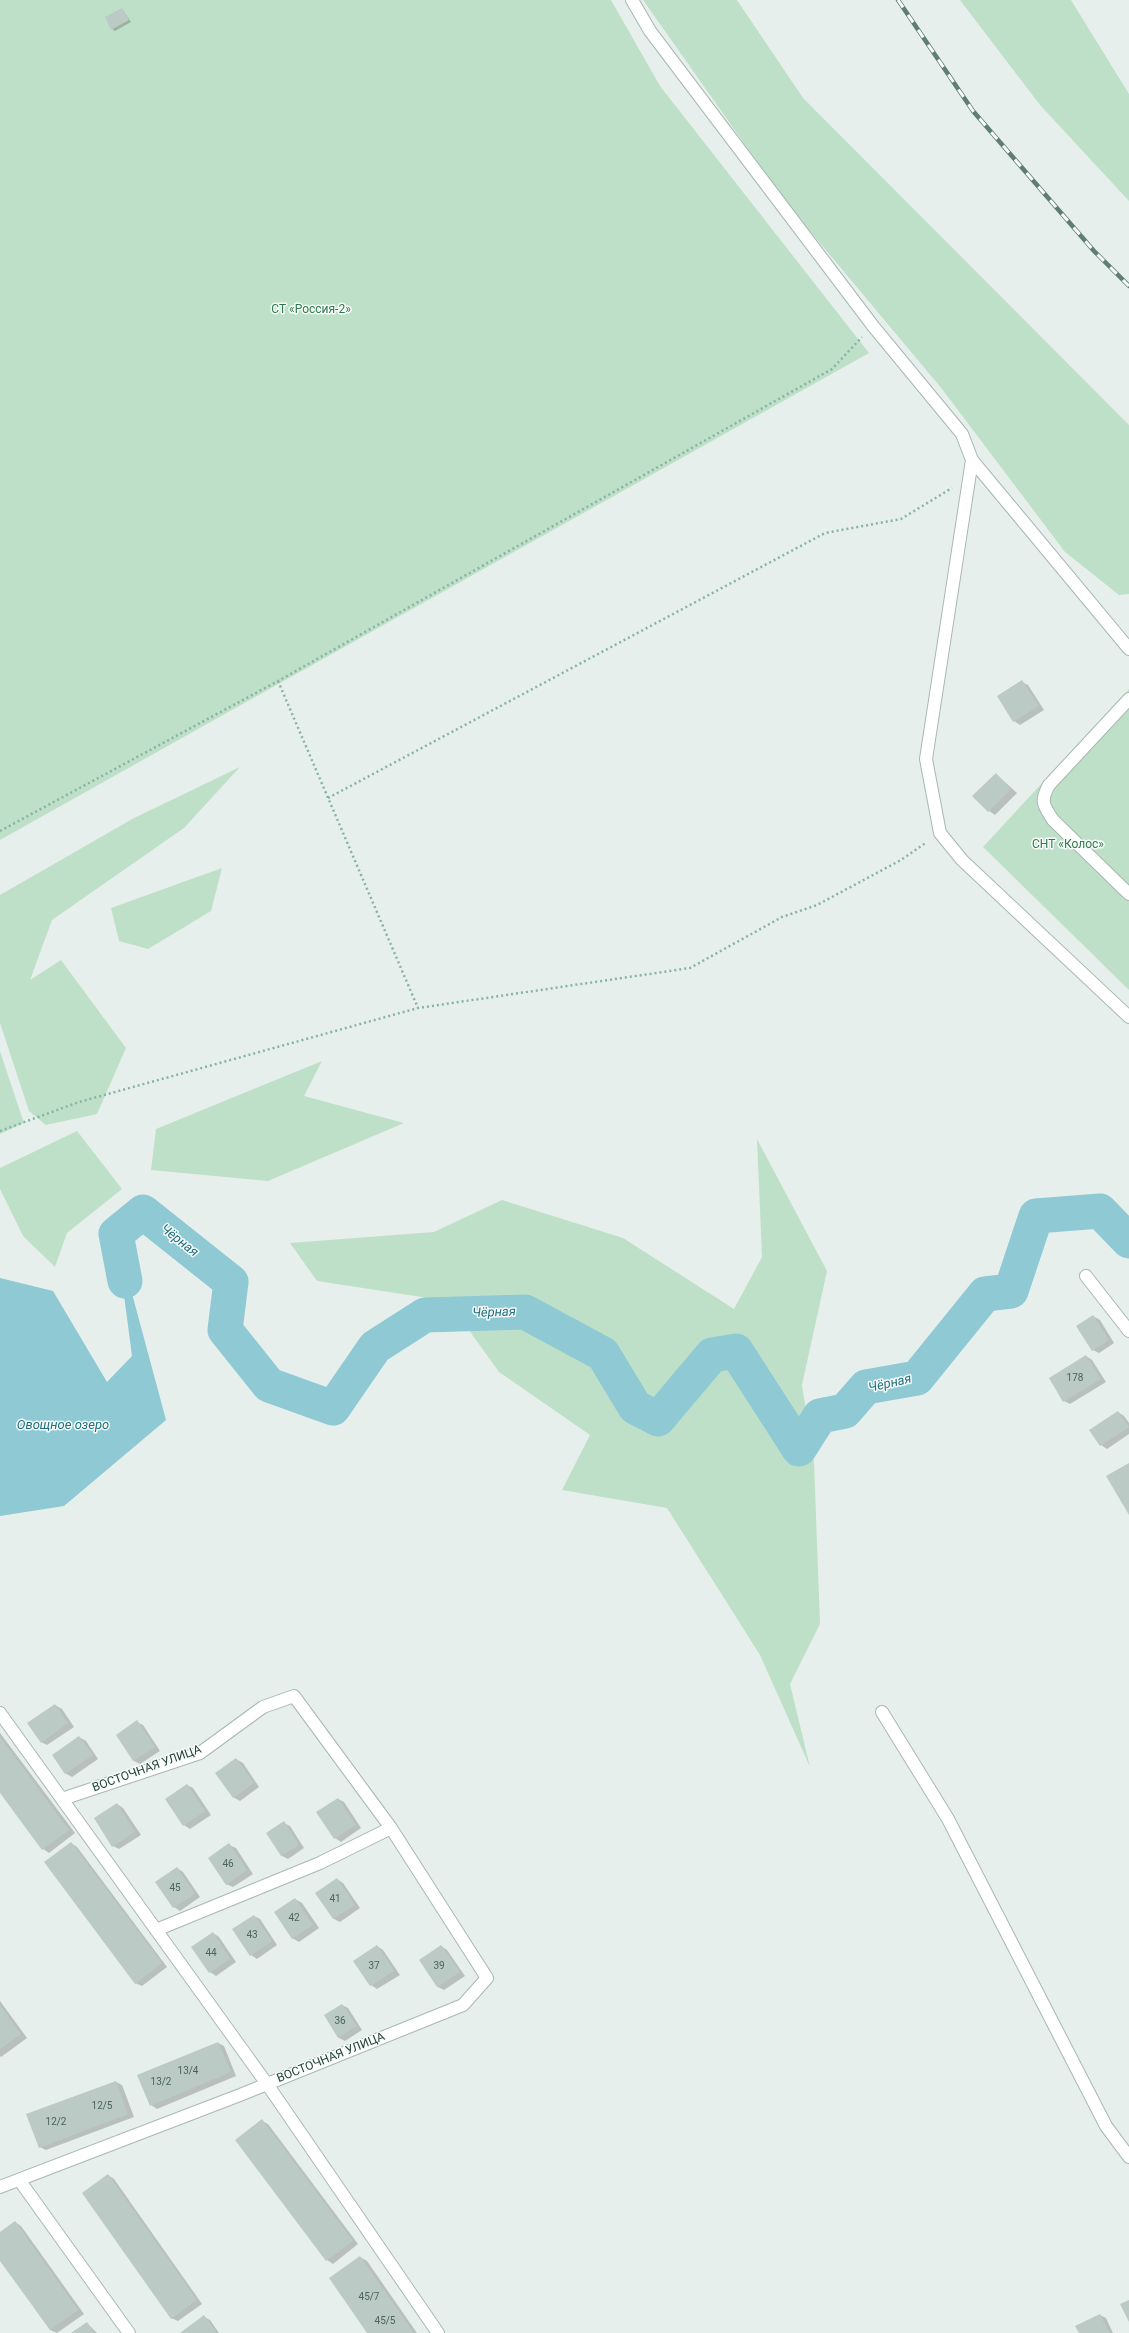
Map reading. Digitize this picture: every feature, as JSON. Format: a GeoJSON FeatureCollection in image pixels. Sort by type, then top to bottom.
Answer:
{"type":"FeatureCollection","features":[{"type":"Feature","properties":{"kind":"street"},"geometry":{"type":"LineString","coordinates":[[632,0],[650,31],[874,326],[962,434],[972,460],[1129,649]]}},
{"type":"Feature","properties":{"kind":"street"},"geometry":{"type":"LineString","coordinates":[[972,460],[926,759],[940,833],[962,860],[1129,1017]]}},
{"type":"Feature","properties":{"kind":"street"},"geometry":{"type":"LineString","coordinates":[[1129,699],[1049,785],[1043,796],[1044,807],[1053,820],[1129,894]]}},
{"type":"Feature","properties":{"kind":"street"},"geometry":{"type":"LineString","coordinates":[[1086,1276],[1129,1331]]}},
{"type":"Feature","properties":{"kind":"street","name":"ВОСТОЧНАЯ УЛИЦА"},"geometry":{"type":"LineString","coordinates":[[0,2187],[20,2181],[267,2084],[463,2005],[487,1978],[391,1828],[294,1696],[263,1707],[200,1753],[62,1799]]}},
{"type":"Feature","properties":{"kind":"street"},"geometry":{"type":"LineString","coordinates":[[882,1712],[948,1819],[1103,2119],[1129,2156]]}},
{"type":"Feature","properties":{"kind":"street"},"geometry":{"type":"LineString","coordinates":[[0,1713],[267,2084],[438,2333]]}},
{"type":"Feature","properties":{"kind":"street"},"geometry":{"type":"LineString","coordinates":[[156,1930],[320,1863],[391,1828]]}},
{"type":"Feature","properties":{"kind":"street"},"geometry":{"type":"LineString","coordinates":[[20,2181],[129,2333]]}},
{"type":"Feature","properties":{"kind":"path"},"geometry":{"type":"LineString","coordinates":[[0,831],[278,681],[832,369],[874,326]]}},
{"type":"Feature","properties":{"kind":"path"},"geometry":{"type":"LineString","coordinates":[[328,798],[825,533],[901,518],[969,478]]}},
{"type":"Feature","properties":{"kind":"path"},"geometry":{"type":"LineString","coordinates":[[278,681],[418,1008]]}},
{"type":"Feature","properties":{"kind":"path"},"geometry":{"type":"LineString","coordinates":[[0,1131],[79,1102],[418,1008],[690,968],[782,917],[824,901],[901,860],[940,833]]}},
{"type":"Feature","properties":{"kind":"green space","name":"СТ «Россия-2»"},"geometry":{"type":"Polygon","coordinates":[[[0,0],[611,0],[660,86],[869,353],[0,840],[0,0]]]}},
{"type":"Feature","properties":{"kind":"green space"},"geometry":{"type":"Polygon","coordinates":[[[643,0],[737,0],[803,98],[1129,425],[1129,594],[1119,595],[1065,552],[942,389],[784,200],[643,0]]]}},
{"type":"Feature","properties":{"kind":"green space"},"geometry":{"type":"Polygon","coordinates":[[[960,0],[1071,0],[1129,94],[1129,201],[1040,105],[960,0]]]}},
{"type":"Feature","properties":{"kind":"green space","name":"СНТ «Колос»"},"geometry":{"type":"Polygon","coordinates":[[[1129,689],[1129,990],[983,847],[1129,689]]]}},
{"type":"Feature","properties":{"kind":"green space"},"geometry":{"type":"Polygon","coordinates":[[[240,767],[184,828],[52,920],[30,980],[61,960],[126,1048],[97,1114],[46,1125],[29,1111],[0,1023],[0,895],[134,818],[240,767]]]}},
{"type":"Feature","properties":{"kind":"green space"},"geometry":{"type":"Polygon","coordinates":[[[222,868],[211,911],[148,949],[119,941],[111,908],[222,868]]]}},
{"type":"Feature","properties":{"kind":"green space"},"geometry":{"type":"Polygon","coordinates":[[[0,1051],[24,1123],[0,1134],[0,1051]]]}},
{"type":"Feature","properties":{"kind":"green space"},"geometry":{"type":"Polygon","coordinates":[[[322,1061],[304,1096],[404,1123],[268,1181],[151,1170],[156,1129],[322,1061]]]}},
{"type":"Feature","properties":{"kind":"green space"},"geometry":{"type":"Polygon","coordinates":[[[77,1131],[122,1189],[67,1233],[55,1267],[23,1236],[0,1189],[0,1168],[77,1131]]]}},
{"type":"Feature","properties":{"kind":"green space"},"geometry":{"type":"Polygon","coordinates":[[[757,1139],[827,1271],[802,1385],[814,1462],[820,1624],[790,1684],[810,1767],[760,1655],[667,1508],[562,1490],[590,1435],[499,1372],[448,1301],[317,1281],[290,1243],[434,1232],[502,1200],[623,1238],[734,1309],[762,1257],[757,1139]]]}},
{"type":"Feature","properties":{"kind":"water","name":"Овощное озеро"},"geometry":{"type":"Polygon","coordinates":[[[116,1234],[166,1420],[64,1506],[0,1516],[0,1278],[53,1291],[107,1382],[132,1356],[116,1234]]]}},
{"type":"Feature","properties":{"kind":"building"},"geometry":{"type":"Polygon","coordinates":[[[122,8],[129,20],[111,30],[105,17],[122,8]]]}},
{"type":"Feature","properties":{"kind":"building"},"geometry":{"type":"Polygon","coordinates":[[[1022,680],[1039,706],[1013,722],[997,696],[1022,680]]]}},
{"type":"Feature","properties":{"kind":"building"},"geometry":{"type":"Polygon","coordinates":[[[996,773],[1011,789],[988,812],[972,796],[996,773]]]}},
{"type":"Feature","properties":{"kind":"building"},"geometry":{"type":"Polygon","coordinates":[[[1093,1315],[1109,1340],[1092,1351],[1076,1326],[1093,1315]]]}},
{"type":"Feature","properties":{"kind":"building"},"geometry":{"type":"Polygon","coordinates":[[[1086,1355],[1101,1379],[1063,1402],[1049,1378],[1086,1355]]]}},
{"type":"Feature","properties":{"kind":"building"},"geometry":{"type":"Polygon","coordinates":[[[1118,1411],[1129,1427],[1100,1446],[1089,1430],[1118,1411]]]}},
{"type":"Feature","properties":{"kind":"building"},"geometry":{"type":"Polygon","coordinates":[[[1129,1463],[1129,1515],[1106,1476],[1129,1463]]]}},
{"type":"Feature","properties":{"kind":"building"},"geometry":{"type":"Polygon","coordinates":[[[55,1704],[68,1723],[41,1743],[27,1723],[55,1704]]]}},
{"type":"Feature","properties":{"kind":"building"},"geometry":{"type":"Polygon","coordinates":[[[137,1720],[155,1747],[133,1761],[116,1735],[137,1720]]]}},
{"type":"Feature","properties":{"kind":"building"},"geometry":{"type":"Polygon","coordinates":[[[79,1736],[93,1755],[65,1774],[52,1755],[79,1736]]]}},
{"type":"Feature","properties":{"kind":"building"},"geometry":{"type":"Polygon","coordinates":[[[0,1737],[69,1830],[42,1850],[0,1793],[0,1737]]]}},
{"type":"Feature","properties":{"kind":"building"},"geometry":{"type":"Polygon","coordinates":[[[236,1758],[254,1783],[233,1798],[215,1773],[236,1758]]]}},
{"type":"Feature","properties":{"kind":"building"},"geometry":{"type":"Polygon","coordinates":[[[187,1784],[205,1811],[183,1826],[165,1799],[187,1784]]]}},
{"type":"Feature","properties":{"kind":"building"},"geometry":{"type":"Polygon","coordinates":[[[338,1798],[356,1825],[334,1839],[316,1812],[338,1798]]]}},
{"type":"Feature","properties":{"kind":"building"},"geometry":{"type":"Polygon","coordinates":[[[117,1803],[135,1832],[112,1847],[94,1818],[117,1803]]]}},
{"type":"Feature","properties":{"kind":"building"},"geometry":{"type":"Polygon","coordinates":[[[284,1821],[299,1845],[281,1856],[266,1833],[284,1821]]]}},
{"type":"Feature","properties":{"kind":"building"},"geometry":{"type":"Polygon","coordinates":[[[71,1842],[162,1963],[135,1984],[44,1862],[71,1842]]]}},
{"type":"Feature","properties":{"kind":"building"},"geometry":{"type":"Polygon","coordinates":[[[229,1843],[247,1870],[226,1885],[208,1858],[229,1843]]]}},
{"type":"Feature","properties":{"kind":"building"},"geometry":{"type":"Polygon","coordinates":[[[177,1867],[195,1894],[173,1908],[155,1882],[177,1867]]]}},
{"type":"Feature","properties":{"kind":"building"},"geometry":{"type":"Polygon","coordinates":[[[337,1878],[355,1905],[333,1919],[315,1893],[337,1878]]]}},
{"type":"Feature","properties":{"kind":"building"},"geometry":{"type":"Polygon","coordinates":[[[295,1898],[313,1925],[292,1939],[274,1912],[295,1898]]]}},
{"type":"Feature","properties":{"kind":"building"},"geometry":{"type":"Polygon","coordinates":[[[254,1915],[272,1941],[250,1956],[232,1929],[254,1915]]]}},
{"type":"Feature","properties":{"kind":"building"},"geometry":{"type":"Polygon","coordinates":[[[213,1932],[230,1959],[209,1973],[191,1947],[213,1932]]]}},
{"type":"Feature","properties":{"kind":"building"},"geometry":{"type":"Polygon","coordinates":[[[377,1945],[394,1971],[370,1986],[353,1961],[377,1945]]]}},
{"type":"Feature","properties":{"kind":"building"},"geometry":{"type":"Polygon","coordinates":[[[441,1945],[460,1972],[437,1987],[419,1960],[441,1945]]]}},
{"type":"Feature","properties":{"kind":"building"},"geometry":{"type":"Polygon","coordinates":[[[342,2004],[357,2026],[338,2038],[324,2015],[342,2004]]]}},
{"type":"Feature","properties":{"kind":"building"},"geometry":{"type":"Polygon","coordinates":[[[0,2005],[21,2034],[0,2049],[0,2005]]]}},
{"type":"Feature","properties":{"kind":"building"},"geometry":{"type":"Polygon","coordinates":[[[218,2042],[231,2072],[150,2106],[137,2075],[218,2042]]]}},
{"type":"Feature","properties":{"kind":"building"},"geometry":{"type":"Polygon","coordinates":[[[116,2081],[128,2114],[39,2148],[26,2114],[116,2081]]]}},
{"type":"Feature","properties":{"kind":"building"},"geometry":{"type":"Polygon","coordinates":[[[262,2119],[353,2241],[326,2261],[235,2140],[262,2119]]]}},
{"type":"Feature","properties":{"kind":"building"},"geometry":{"type":"Polygon","coordinates":[[[108,2174],[197,2300],[171,2319],[82,2193],[108,2174]]]}},
{"type":"Feature","properties":{"kind":"building"},"geometry":{"type":"Polygon","coordinates":[[[15,2221],[78,2310],[50,2330],[0,2261],[0,2232],[15,2221]]]}},
{"type":"Feature","properties":{"kind":"building"},"geometry":{"type":"Polygon","coordinates":[[[360,2256],[414,2333],[367,2333],[329,2278],[360,2256]]]}},
{"type":"Feature","properties":{"kind":"building"},"geometry":{"type":"Polygon","coordinates":[[[1129,2300],[1129,2322],[1120,2304],[1129,2300]]]}},
{"type":"Feature","properties":{"kind":"building"},"geometry":{"type":"Polygon","coordinates":[[[1100,2314],[1109,2333],[1079,2333],[1075,2326],[1100,2314]]]}},
{"type":"Feature","properties":{"kind":"building"},"geometry":{"type":"Polygon","coordinates":[[[204,2315],[217,2333],[180,2333],[204,2315]]]}},
{"type":"Feature","properties":{"kind":"building"},"geometry":{"type":"Polygon","coordinates":[[[87,2322],[94,2333],[71,2333],[87,2322]]]}},
{"type":"Feature","properties":{"kind":"waterway","name":"Чёрная"},"geometry":{"type":"LineString","coordinates":[[125,1281],[116,1234],[143,1212],[231,1282],[225,1330],[269,1385],[333,1408],[375,1347],[425,1315],[525,1312],[603,1354],[635,1407],[658,1419],[712,1355],[736,1351],[799,1449],[820,1416],[845,1411],[866,1387],[917,1378],[985,1294],[1011,1291],[1036,1216],[1100,1211],[1129,1241]]}},
{"type":"Feature","properties":{"kind":"railway"},"geometry":{"type":"LineString","coordinates":[[898,0],[973,111],[1094,251],[1129,286]]}}]}
